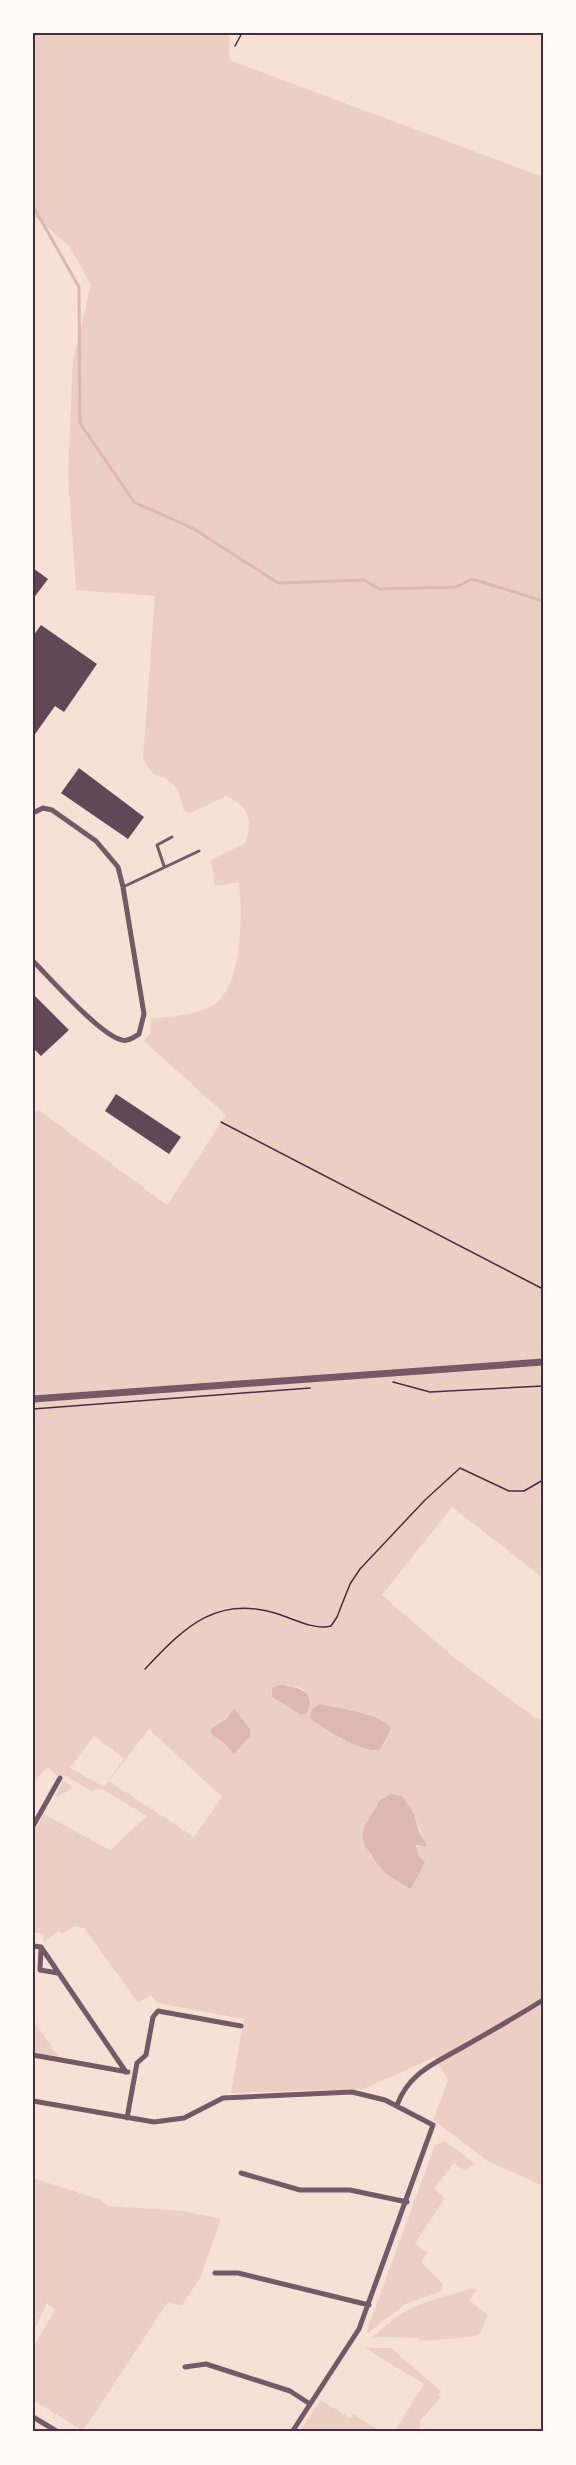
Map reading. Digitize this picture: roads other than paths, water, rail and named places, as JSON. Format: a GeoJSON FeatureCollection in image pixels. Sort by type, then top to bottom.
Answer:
{"type":"FeatureCollection","features":[{"type":"Feature","properties":{"kind":"street"},"geometry":{"type":"LineString","coordinates":[[33,813],[43,808],[52,810],[96,841],[118,867],[144,1014],[142,1028],[134,1038],[121,1041],[105,1030],[33,961]]}},
{"type":"Feature","properties":{"kind":"street"},"geometry":{"type":"LineString","coordinates":[[33,1399],[543,1362]]}},
{"type":"Feature","properties":{"kind":"street"},"geometry":{"type":"LineString","coordinates":[[33,1826],[60,1778]]}},
{"type":"Feature","properties":{"kind":"street"},"geometry":{"type":"LineString","coordinates":[[33,1946],[42,1947]]}},
{"type":"Feature","properties":{"kind":"street"},"geometry":{"type":"LineString","coordinates":[[42,1947],[40,1970],[58,1973]]}},
{"type":"Feature","properties":{"kind":"street"},"geometry":{"type":"LineString","coordinates":[[42,1947],[126,2072]]}},
{"type":"Feature","properties":{"kind":"street"},"geometry":{"type":"LineString","coordinates":[[397,2105],[406,2085],[427,2066],[543,2000]]}},
{"type":"Feature","properties":{"kind":"street"},"geometry":{"type":"LineString","coordinates":[[128,2118],[137,2063],[146,2055],[153,2017],[158,2011],[241,2026]]}},
{"type":"Feature","properties":{"kind":"street"},"geometry":{"type":"LineString","coordinates":[[33,2055],[136,2073]]}},
{"type":"Feature","properties":{"kind":"street"},"geometry":{"type":"LineString","coordinates":[[33,2102],[154,2122],[172,2121],[194,2114],[223,2098],[352,2092],[374,2096],[397,2105],[433,2125],[407,2202],[355,2338],[292,2432]]}},
{"type":"Feature","properties":{"kind":"street"},"geometry":{"type":"LineString","coordinates":[[241,2174],[300,2190],[350,2190],[407,2202]]}},
{"type":"Feature","properties":{"kind":"street"},"geometry":{"type":"LineString","coordinates":[[215,2273],[238,2273],[369,2305]]}},
{"type":"Feature","properties":{"kind":"street"},"geometry":{"type":"LineString","coordinates":[[184,2367],[206,2364],[290,2391],[310,2403]]}},
{"type":"Feature","properties":{"kind":"street"},"geometry":{"type":"LineString","coordinates":[[33,2417],[58,2432]]}},
{"type":"Feature","properties":{"kind":"lane"},"geometry":{"type":"LineString","coordinates":[[165,866],[157,844],[172,837]]}},
{"type":"Feature","properties":{"kind":"lane"},"geometry":{"type":"LineString","coordinates":[[123,887],[199,851]]}},
{"type":"Feature","properties":{"kind":"waterway"},"geometry":{"type":"LineString","coordinates":[[33,206],[79,287],[80,423],[134,502],[194,529],[278,583],[364,580],[379,589],[456,587],[472,579],[543,601]]}}]}
